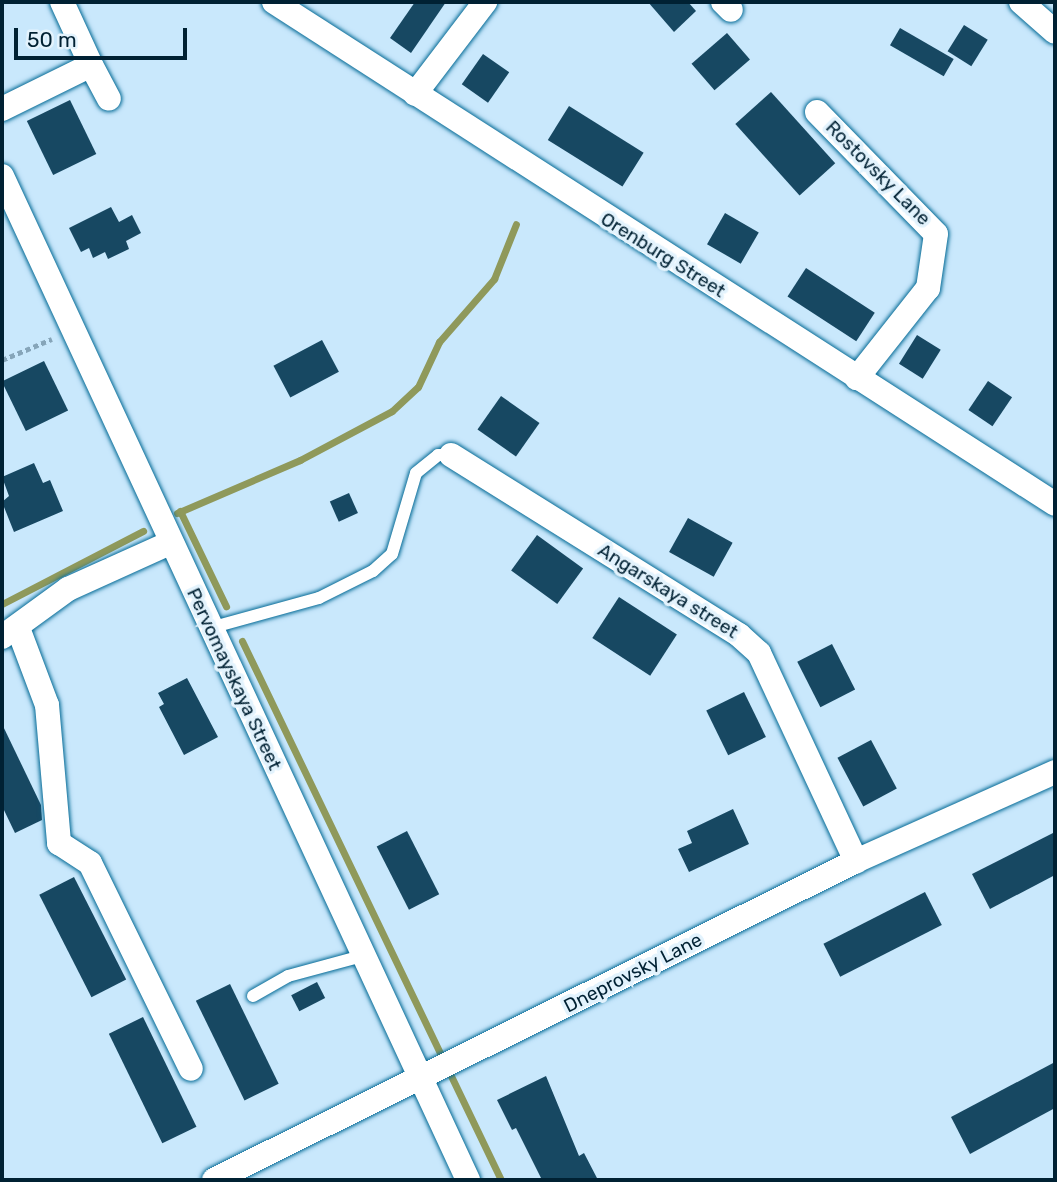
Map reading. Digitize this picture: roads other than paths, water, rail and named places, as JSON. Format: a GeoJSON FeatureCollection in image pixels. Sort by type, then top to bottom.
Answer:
{"type":"FeatureCollection","features":[{"type":"Feature","properties":{"kind":"street"},"geometry":{"type":"LineString","coordinates":[[62,2],[109,99]]}},
{"type":"Feature","properties":{"kind":"street","name":"Orenburg Street"},"geometry":{"type":"LineString","coordinates":[[274,2],[1055,504]]}},
{"type":"Feature","properties":{"kind":"street"},"geometry":{"type":"LineString","coordinates":[[415,94],[485,2]]}},
{"type":"Feature","properties":{"kind":"street"},"geometry":{"type":"LineString","coordinates":[[1021,2],[1055,32]]}},
{"type":"Feature","properties":{"kind":"street"},"geometry":{"type":"LineString","coordinates":[[2,110],[91,65]]}},
{"type":"Feature","properties":{"kind":"street","name":"Rostovsky Lane"},"geometry":{"type":"LineString","coordinates":[[817,111],[936,234],[929,288],[857,378]]}},
{"type":"Feature","properties":{"kind":"street","name":"Pervomayskaya Street"},"geometry":{"type":"LineString","coordinates":[[2,176],[170,543],[424,1078],[468,1180]]}},
{"type":"Feature","properties":{"kind":"street","name":"Angarskaya street"},"geometry":{"type":"LineString","coordinates":[[450,455],[739,635],[759,653],[856,861]]}},
{"type":"Feature","properties":{"kind":"street"},"geometry":{"type":"LineString","coordinates":[[170,543],[68,589],[10,632],[47,705],[59,843],[90,863],[191,1069]]}},
{"type":"Feature","properties":{"kind":"street","name":"Dneprovsky Lane"},"geometry":{"type":"LineString","coordinates":[[214,1180],[424,1078],[856,861],[1055,772]]}},
{"type":"Feature","properties":{"kind":"lane"},"geometry":{"type":"LineString","coordinates":[[210,628],[319,598],[373,571],[392,554],[416,473],[438,455],[450,455]]}},
{"type":"Feature","properties":{"kind":"lane"},"geometry":{"type":"LineString","coordinates":[[253,996],[288,976],[366,956]]}},
{"type":"Feature","properties":{"kind":"waterway"},"geometry":{"type":"LineString","coordinates":[[177,513],[300,460],[392,411],[418,387],[439,342],[494,279],[516,224]]}},
{"type":"Feature","properties":{"kind":"waterway"},"geometry":{"type":"LineString","coordinates":[[180,511],[226,606]]}},
{"type":"Feature","properties":{"kind":"waterway"},"geometry":{"type":"LineString","coordinates":[[2,604],[143,531]]}},
{"type":"Feature","properties":{"kind":"waterway"},"geometry":{"type":"LineString","coordinates":[[242,641],[501,1180]]}}]}
